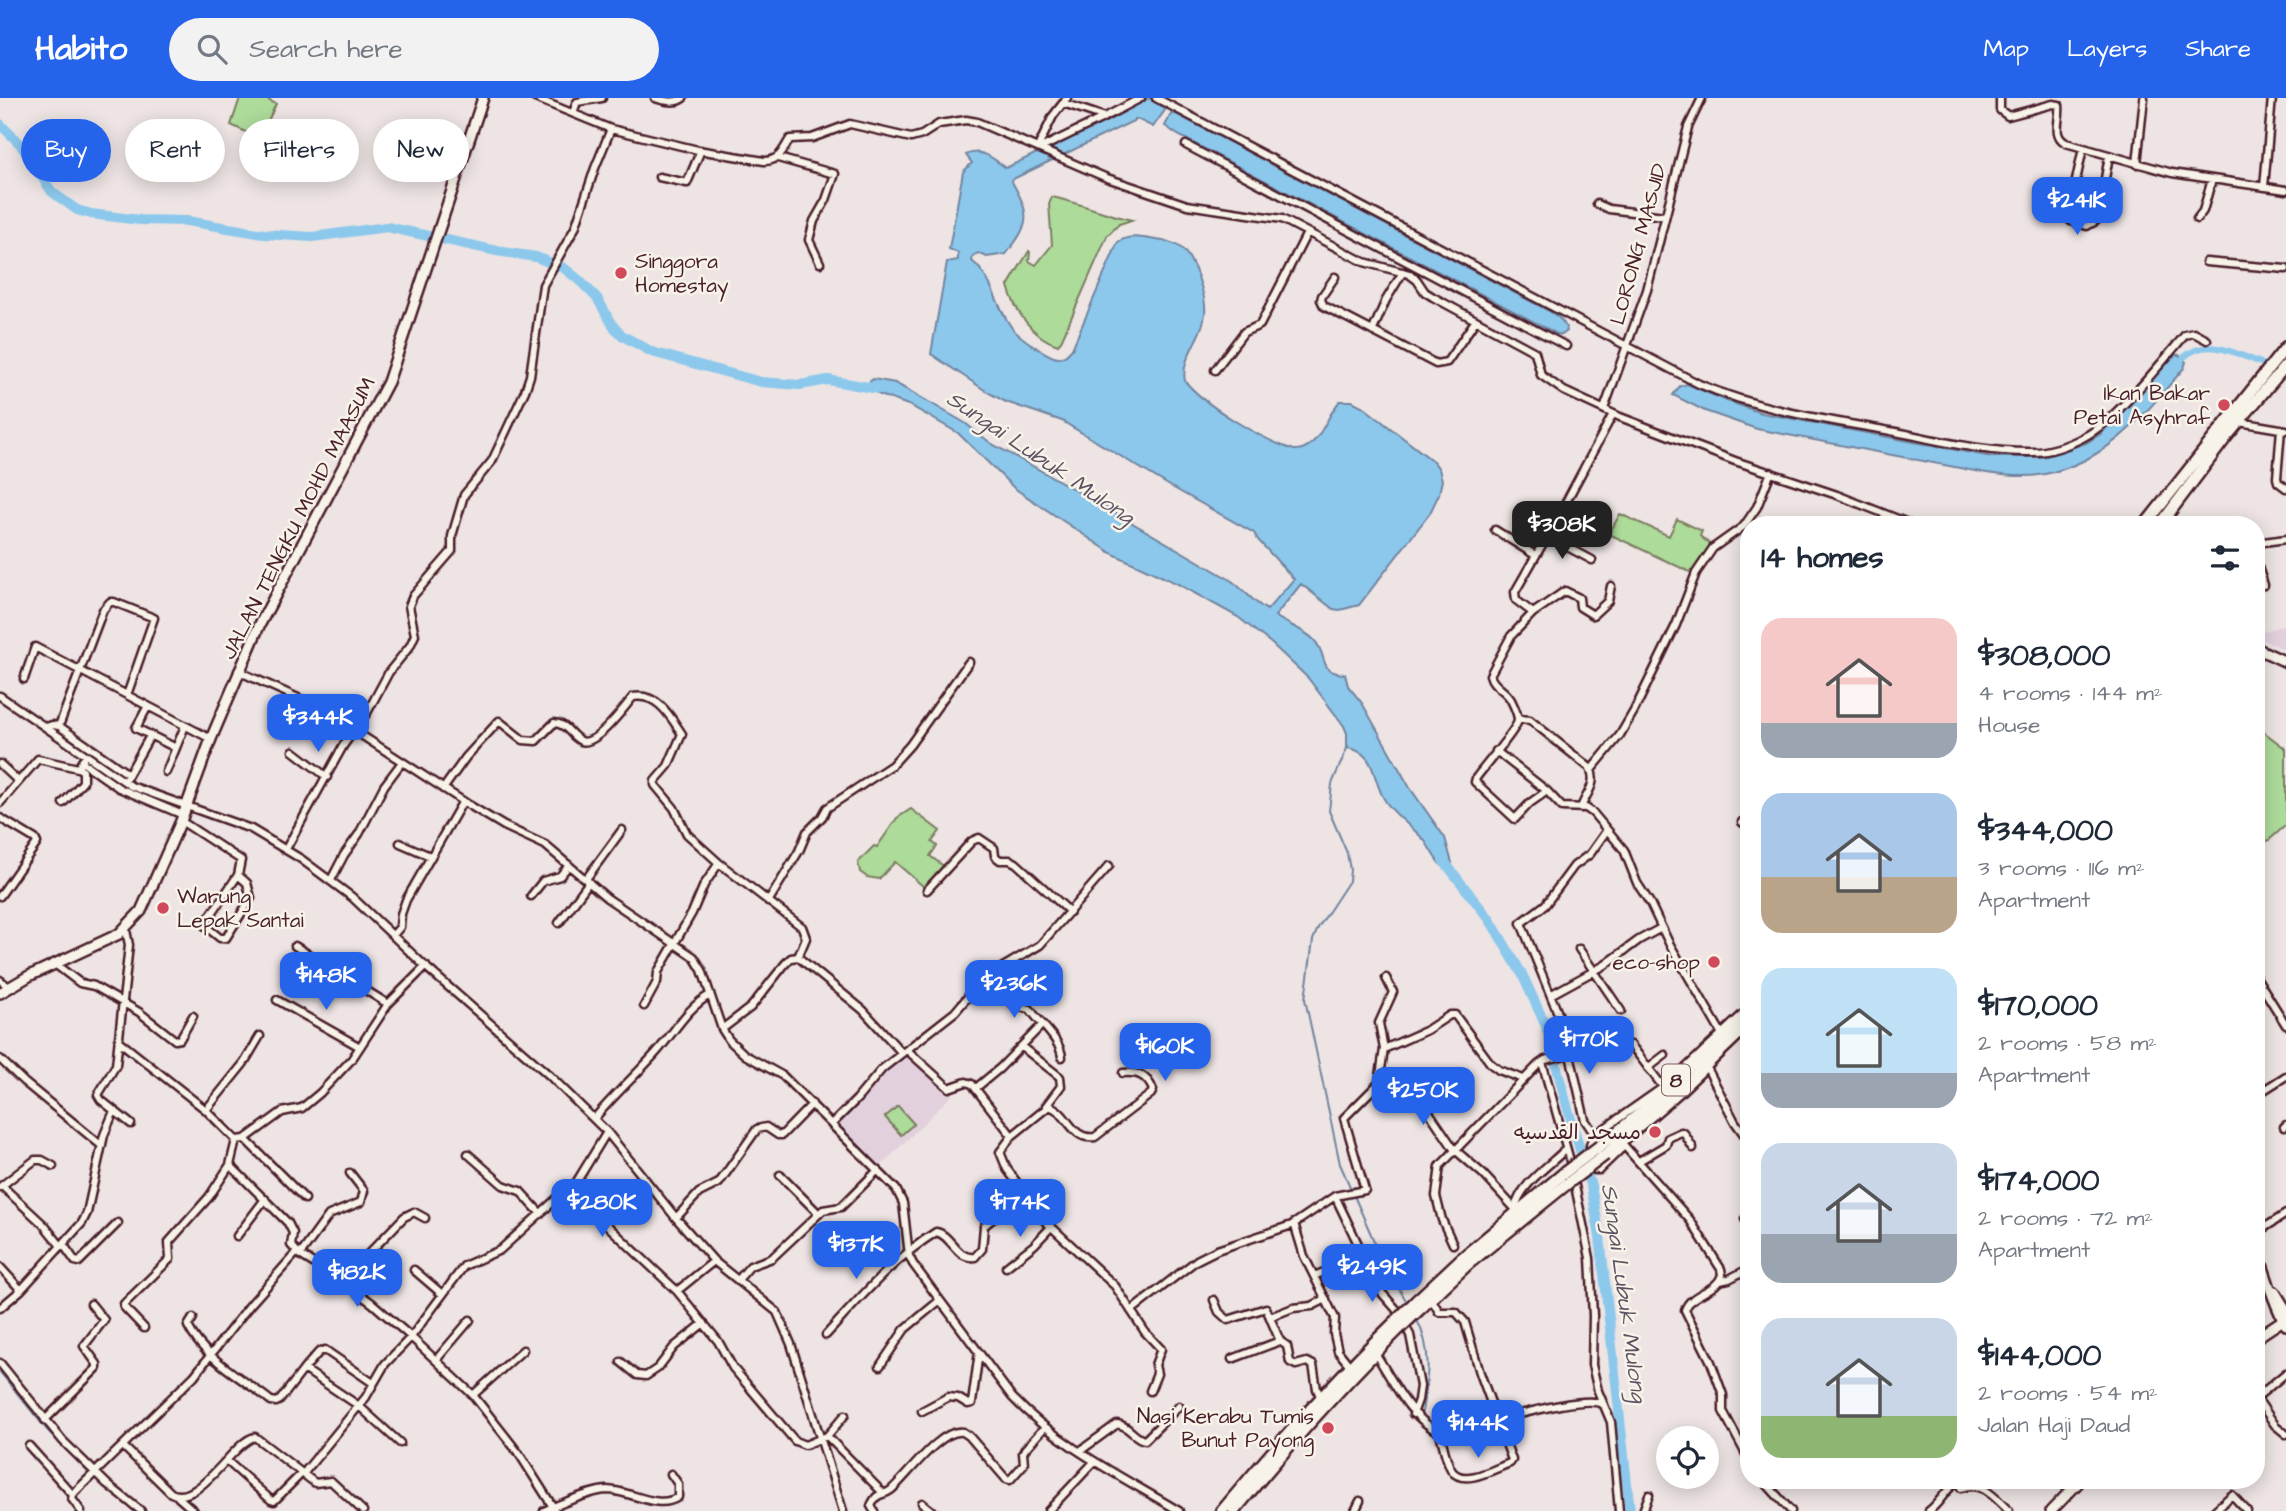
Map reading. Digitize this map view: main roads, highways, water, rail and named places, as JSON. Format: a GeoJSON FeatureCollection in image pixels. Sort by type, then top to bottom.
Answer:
{"type":"FeatureCollection","features":[{"type":"Feature","properties":{"kind":"main road","name":"JALAN TENGKU MOHD MAASUM"},"geometry":{"type":"LineString","coordinates":[[4,990],[126,930],[141,911],[183,814],[238,671],[275,594],[388,382],[483,98]]}},
{"type":"Feature","properties":{"kind":"main road"},"geometry":{"type":"LineString","coordinates":[[2153,516],[2286,347]]}},
{"type":"Feature","properties":{"kind":"main road"},"geometry":{"type":"LineString","coordinates":[[2167,516],[2286,365]]}},
{"type":"Feature","properties":{"kind":"main road"},"geometry":{"type":"LineString","coordinates":[[2265,652],[2286,662]]}},
{"type":"Feature","properties":{"kind":"main road","name":"8"},"geometry":{"type":"LineString","coordinates":[[1222,1511],[1321,1396],[1419,1304],[1462,1258],[1517,1210],[1603,1150],[1740,1020]]}},
{"type":"Feature","properties":{"kind":"main road","name":"8"},"geometry":{"type":"LineString","coordinates":[[1603,1150],[1622,1144],[1740,1037]]}},
{"type":"Feature","properties":{"kind":"main road","name":"8"},"geometry":{"type":"LineString","coordinates":[[1419,1304],[1431,1298],[1566,1178]]}},
{"type":"Feature","properties":{"kind":"main road"},"geometry":{"type":"LineString","coordinates":[[2265,1270],[2285,1320]]}},
{"type":"Feature","properties":{"kind":"main road"},"geometry":{"type":"LineString","coordinates":[[2266,1331],[2273,1311],[2271,1285]]}},
{"type":"Feature","properties":{"kind":"main road"},"geometry":{"type":"LineString","coordinates":[[2274,1301],[2285,1320]]}},
{"type":"Feature","properties":{"kind":"main road"},"geometry":{"type":"LineString","coordinates":[[2266,1331],[2285,1320]]}},
{"type":"Feature","properties":{"kind":"main road"},"geometry":{"type":"LineString","coordinates":[[2265,1337],[2285,1320]]}},
{"type":"Feature","properties":{"kind":"main road","name":"8"},"geometry":{"type":"LineString","coordinates":[[1234,1511],[1288,1446],[1375,1353],[1397,1325]]}},
{"type":"Feature","properties":{"kind":"main road"},"geometry":{"type":"LineString","coordinates":[[1276,1447],[1284,1443],[1288,1446]]}},
{"type":"Feature","properties":{"kind":"main road"},"geometry":{"type":"LineString","coordinates":[[2051,1511],[2072,1489]]}},
{"type":"Feature","properties":{"kind":"water"},"geometry":{"type":"Polygon","coordinates":[[[1149,98],[1168,106],[1153,127],[1137,119],[1011,180],[1025,210],[1020,234],[1006,254],[987,257],[978,253],[973,256],[972,261],[990,284],[1012,328],[1034,346],[1058,358],[1072,349],[1118,242],[1137,237],[1174,244],[1186,253],[1191,261],[1204,298],[1203,323],[1184,372],[1185,381],[1194,391],[1251,431],[1294,450],[1303,449],[1316,439],[1340,401],[1352,401],[1434,462],[1442,480],[1430,513],[1359,605],[1333,609],[1301,584],[1275,616],[1314,640],[1330,671],[1345,674],[1348,686],[1362,703],[1410,788],[1445,838],[1452,863],[1450,870],[1438,862],[1425,841],[1390,807],[1381,794],[1369,761],[1364,755],[1347,748],[1344,726],[1308,678],[1272,644],[1238,617],[1178,584],[1111,553],[1014,488],[958,433],[911,406],[880,395],[869,388],[868,383],[873,379],[895,383],[915,394],[965,423],[992,444],[1229,579],[1267,610],[1294,579],[1254,533],[1062,421],[1006,402],[989,393],[931,354],[947,262],[958,260],[958,253],[949,249],[963,172],[972,163],[966,155],[982,153],[1006,168],[1149,98]]]}},
{"type":"Feature","properties":{"kind":"water"},"geometry":{"type":"Polygon","coordinates":[[[1171,114],[1176,114],[1549,311],[1562,321],[1567,331],[1562,335],[1557,334],[1178,135],[1165,126],[1171,114]]]}},
{"type":"Feature","properties":{"kind":"water"},"geometry":{"type":"Polygon","coordinates":[[[2175,355],[2179,355],[2186,362],[2184,368],[2124,434],[2107,447],[2068,467],[2026,476],[1979,472],[1757,429],[1705,411],[1673,395],[1680,386],[1687,384],[1762,413],[1992,457],[2044,457],[2086,443],[2102,433],[2175,355]]]}},
{"type":"Feature","properties":{"kind":"waterway","name":"Sungai Lubuk Mulong"},"geometry":{"type":"LineString","coordinates":[[0,124],[20,144],[52,192],[77,210],[140,220],[187,221],[264,234],[312,237],[387,227],[536,257],[564,268],[579,280],[597,298],[614,327],[623,336],[652,352],[761,382],[800,385],[828,380],[879,389]]}},
{"type":"Feature","properties":{"kind":"waterway"},"geometry":{"type":"LineString","coordinates":[[2183,358],[2192,351],[2211,347],[2231,351],[2261,363]]}},
{"type":"Feature","properties":{"kind":"waterway"},"geometry":{"type":"LineString","coordinates":[[1348,746],[1332,784],[1329,811],[1347,853],[1349,881],[1313,940],[1305,999],[1340,1164],[1381,1257],[1408,1304]]}},
{"type":"Feature","properties":{"kind":"waterway","name":"Sungai Lubuk Mulong"},"geometry":{"type":"LineString","coordinates":[[1443,860],[1490,920],[1522,974],[1546,1026],[1591,1186],[1600,1237],[1630,1511]]}},
{"type":"Feature","properties":{"kind":"waterway"},"geometry":{"type":"LineString","coordinates":[[1416,1318],[1425,1341],[1428,1364],[1422,1412]]}},
{"type":"Feature","properties":{"kind":"waterway"},"geometry":{"type":"LineString","coordinates":[[0,1372],[47,1430],[89,1473]]}},
{"type":"Feature","properties":{"kind":"waterway"},"geometry":{"type":"LineString","coordinates":[[95,1478],[134,1511]]}},
{"type":"Feature","properties":{"kind":"place","name":"Singgora Homestay"},"geometry":{"type":"Point","coordinates":[621,273]}},
{"type":"Feature","properties":{"kind":"place","name":"Ikan Bakar Petai Asyhraf"},"geometry":{"type":"Point","coordinates":[2224,405]}},
{"type":"Feature","properties":{"kind":"place","name":"Warung Lepak Santai"},"geometry":{"type":"Point","coordinates":[163,908]}},
{"type":"Feature","properties":{"kind":"place","name":"eco-shop"},"geometry":{"type":"Point","coordinates":[1714,962]}},
{"type":"Feature","properties":{"kind":"place","name":"مسجد القدسيه"},"geometry":{"type":"Point","coordinates":[1655,1132]}},
{"type":"Feature","properties":{"kind":"place","name":"Nasi Kerabu Tumis Bunut Payong"},"geometry":{"type":"Point","coordinates":[1328,1428]}}]}
